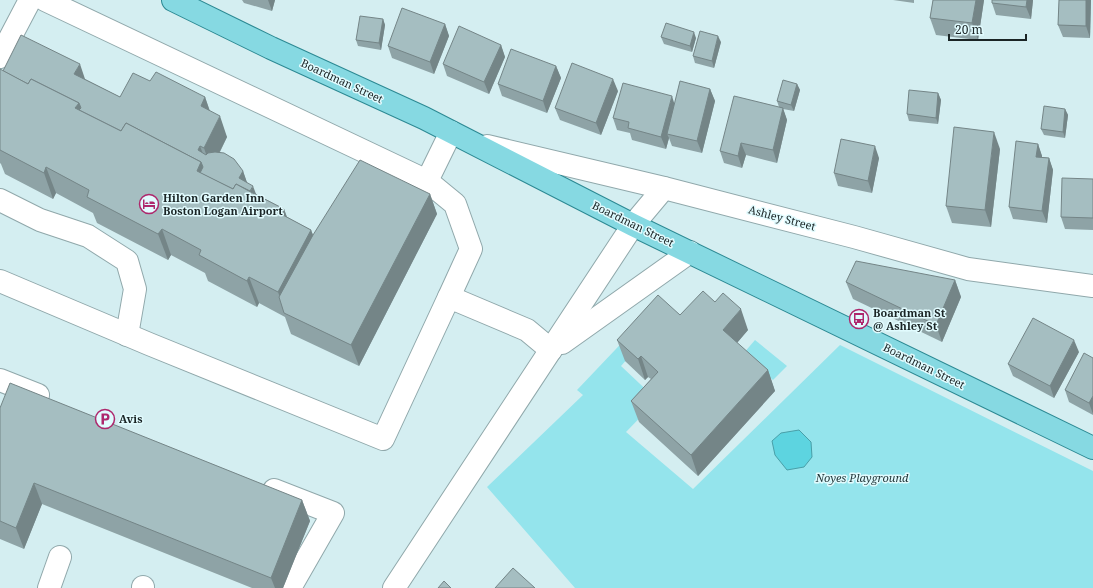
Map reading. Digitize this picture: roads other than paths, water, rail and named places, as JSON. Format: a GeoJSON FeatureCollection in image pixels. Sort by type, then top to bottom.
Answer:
{"type":"FeatureCollection","features":[{"type":"Feature","properties":{"kind":"main road","name":"Boardman Street"},"geometry":{"type":"LineString","coordinates":[[173,0],[271,48],[424,118],[633,225],[1093,448]]}},
{"type":"Feature","properties":{"kind":"street"},"geometry":{"type":"LineString","coordinates":[[0,58],[30,0]]}},
{"type":"Feature","properties":{"kind":"street"},"geometry":{"type":"LineString","coordinates":[[0,281],[127,335],[383,439],[471,249],[455,204],[426,181],[45,0]]}},
{"type":"Feature","properties":{"kind":"street"},"geometry":{"type":"LineString","coordinates":[[426,181],[450,132]]}},
{"type":"Feature","properties":{"kind":"street","name":"Ashley Street"},"geometry":{"type":"LineString","coordinates":[[472,142],[664,188],[854,237],[968,269],[1093,286]]}},
{"type":"Feature","properties":{"kind":"street"},"geometry":{"type":"LineString","coordinates":[[394,588],[633,225],[664,188]]}},
{"type":"Feature","properties":{"kind":"street"},"geometry":{"type":"LineString","coordinates":[[0,200],[40,220],[88,236],[127,261],[135,289],[127,335]]}},
{"type":"Feature","properties":{"kind":"street"},"geometry":{"type":"LineString","coordinates":[[551,350],[690,252]]}},
{"type":"Feature","properties":{"kind":"street"},"geometry":{"type":"LineString","coordinates":[[449,297],[527,330],[551,350]]}},
{"type":"Feature","properties":{"kind":"street"},"geometry":{"type":"LineString","coordinates":[[0,380],[59,404]]}},
{"type":"Feature","properties":{"kind":"street"},"geometry":{"type":"LineString","coordinates":[[259,484],[333,513],[290,588]]}},
{"type":"Feature","properties":{"kind":"street"},"geometry":{"type":"LineString","coordinates":[[49,588],[60,557]]}},
{"type":"Feature","properties":{"kind":"place","name":"Hilton Garden Inn Boston Logan Airport"},"geometry":{"type":"Point","coordinates":[149,204]}},
{"type":"Feature","properties":{"kind":"place","name":"Boardman St @ Ashley St"},"geometry":{"type":"Point","coordinates":[859,319]}},
{"type":"Feature","properties":{"kind":"place","name":"Avis"},"geometry":{"type":"Point","coordinates":[105,419]}},
{"type":"Feature","properties":{"kind":"park label","name":"Noyes Playground"},"geometry":{"type":"Point","coordinates":[862,478]}}]}
